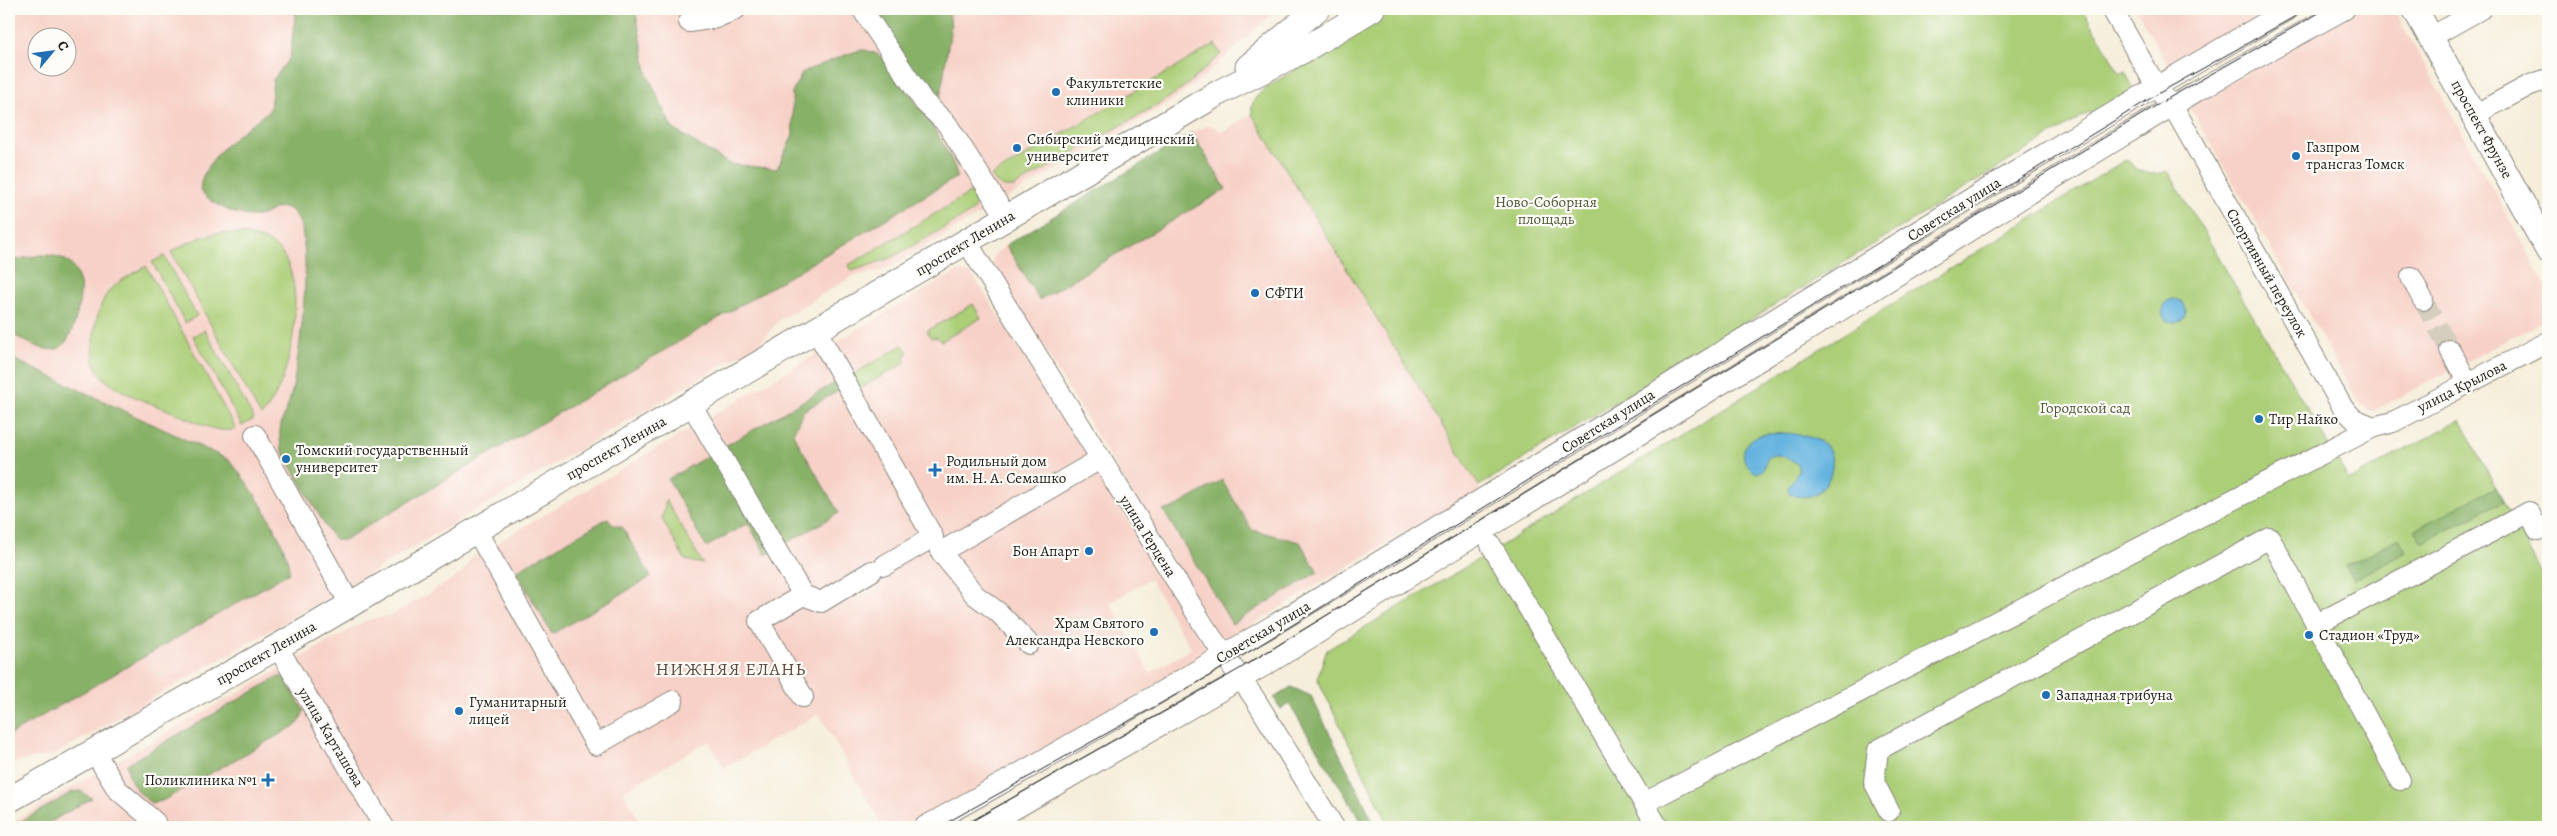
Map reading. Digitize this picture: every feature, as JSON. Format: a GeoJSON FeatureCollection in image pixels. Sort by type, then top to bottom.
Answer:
{"type":"FeatureCollection","features":[{"type":"Feature","properties":{"kind":"main road","name":"проспект Ленина"},"geometry":{"type":"LineString","coordinates":[[1220,92],[1317,9]]}},
{"type":"Feature","properties":{"kind":"main road","name":"проспект Ленина"},"geometry":{"type":"LineString","coordinates":[[9,800],[350,604],[1220,92],[1302,51],[1370,9]]}},
{"type":"Feature","properties":{"kind":"main road","name":"проспект Фрунзе"},"geometry":{"type":"LineString","coordinates":[[2415,9],[2548,250]]}},
{"type":"Feature","properties":{"kind":"street"},"geometry":{"type":"LineString","coordinates":[[689,22],[716,18],[736,9]]}},
{"type":"Feature","properties":{"kind":"street"},"geometry":{"type":"LineString","coordinates":[[862,9],[924,102],[947,124],[1007,218]]}},
{"type":"Feature","properties":{"kind":"street","name":"Спортивный переулок"},"geometry":{"type":"LineString","coordinates":[[2112,9],[2156,86],[2172,106],[2344,408],[2354,418],[2374,427]]}},
{"type":"Feature","properties":{"kind":"street","name":"Советская улица"},"geometry":{"type":"LineString","coordinates":[[924,827],[1224,656],[2156,86],[2289,9]]}},
{"type":"Feature","properties":{"kind":"street","name":"Советская улица"},"geometry":{"type":"LineString","coordinates":[[983,827],[1242,679],[2172,106],[2345,9]]}},
{"type":"Feature","properties":{"kind":"street"},"geometry":{"type":"LineString","coordinates":[[2431,37],[2481,9]]}},
{"type":"Feature","properties":{"kind":"street"},"geometry":{"type":"LineString","coordinates":[[2474,115],[2530,84],[2548,79]]}},
{"type":"Feature","properties":{"kind":"street","name":"улица Герцена"},"geometry":{"type":"LineString","coordinates":[[967,242],[1100,459],[1224,656],[1242,679],[1334,827]]}},
{"type":"Feature","properties":{"kind":"street"},"geometry":{"type":"LineString","coordinates":[[2411,277],[2423,300]]}},
{"type":"Feature","properties":{"kind":"street"},"geometry":{"type":"LineString","coordinates":[[691,404],[803,596],[821,602],[879,568],[933,536],[816,330]]}},
{"type":"Feature","properties":{"kind":"street","name":"улица Крылова"},"geometry":{"type":"LineString","coordinates":[[1644,804],[2374,427],[2393,422],[2548,342]]}},
{"type":"Feature","properties":{"kind":"street"},"geometry":{"type":"LineString","coordinates":[[2450,350],[2468,383]]}},
{"type":"Feature","properties":{"kind":"street"},"geometry":{"type":"LineString","coordinates":[[255,435],[350,604]]}},
{"type":"Feature","properties":{"kind":"street"},"geometry":{"type":"LineString","coordinates":[[1029,644],[998,612],[975,595],[941,552],[1100,459]]}},
{"type":"Feature","properties":{"kind":"street"},"geometry":{"type":"LineString","coordinates":[[2317,624],[2529,512],[2538,530],[2548,525]]}},
{"type":"Feature","properties":{"kind":"street"},"geometry":{"type":"LineString","coordinates":[[476,530],[596,745],[673,701]]}},
{"type":"Feature","properties":{"kind":"street"},"geometry":{"type":"LineString","coordinates":[[1889,811],[1874,782],[1878,750],[2270,538],[2400,780]]}},
{"type":"Feature","properties":{"kind":"street"},"geometry":{"type":"LineString","coordinates":[[1491,545],[1658,827]]}},
{"type":"Feature","properties":{"kind":"street"},"geometry":{"type":"LineString","coordinates":[[803,596],[759,621],[803,697]]}},
{"type":"Feature","properties":{"kind":"street","name":"улица Карташова"},"geometry":{"type":"LineString","coordinates":[[277,646],[384,827]]}},
{"type":"Feature","properties":{"kind":"street"},"geometry":{"type":"LineString","coordinates":[[94,751],[117,790],[155,822],[158,827]]}},
{"type":"Feature","properties":{"kind":"shaded area","name":"Томский государственный университет"},"geometry":{"type":"Polygon","coordinates":[[[9,9],[1277,9],[1203,78],[1169,103],[885,270],[853,276],[779,320],[760,343],[368,574],[54,755],[19,761],[9,767],[9,9]]]}},
{"type":"Feature","properties":{"kind":"shaded area"},"geometry":{"type":"Polygon","coordinates":[[[2136,9],[2276,9],[2173,66],[2168,65],[2136,9]]]}},
{"type":"Feature","properties":{"kind":"shaded area"},"geometry":{"type":"Polygon","coordinates":[[[2353,9],[2394,9],[2548,290],[2548,318],[2374,411],[2369,411],[2359,403],[2190,107],[2353,9]]]}},
{"type":"Feature","properties":{"kind":"shaded area"},"geometry":{"type":"Polygon","coordinates":[[[1252,114],[1479,486],[1479,492],[1433,521],[1426,519],[1242,631],[1242,637],[1234,641],[1225,641],[1218,636],[992,263],[994,255],[1006,245],[1192,133],[1208,126],[1213,126],[1222,132],[1252,114]]]}},
{"type":"Feature","properties":{"kind":"shaded area"},"geometry":{"type":"Polygon","coordinates":[[[957,271],[970,273],[976,280],[1098,471],[1209,653],[917,827],[883,827],[819,714],[724,768],[709,741],[623,791],[643,827],[9,827],[9,824],[96,773],[367,620],[390,616],[461,574],[471,558],[957,271]],[[1150,579],[1110,603],[1150,673],[1191,649],[1150,579]]]}},
{"type":"Feature","properties":{"kind":"green space"},"geometry":{"type":"Polygon","coordinates":[[[299,9],[635,9],[648,76],[672,128],[729,164],[777,169],[793,135],[792,92],[803,72],[853,52],[866,50],[879,55],[911,95],[937,133],[954,166],[957,177],[344,540],[336,540],[327,529],[282,450],[280,441],[282,419],[292,391],[302,327],[305,273],[301,228],[295,214],[285,207],[280,207],[262,215],[249,216],[225,209],[211,201],[200,190],[202,178],[217,155],[238,135],[270,110],[273,80],[290,57],[296,11],[299,9]]]}},
{"type":"Feature","properties":{"kind":"green space"},"geometry":{"type":"Polygon","coordinates":[[[871,9],[949,9],[951,26],[940,99],[934,104],[871,9]]]}},
{"type":"Feature","properties":{"kind":"green space","name":"Ново-Соборная площадь"},"geometry":{"type":"Polygon","coordinates":[[[1389,9],[2082,9],[2120,74],[2125,72],[2133,87],[2131,91],[2094,115],[2089,112],[1479,486],[1252,114],[1254,101],[1263,90],[1389,9]]]}},
{"type":"Feature","properties":{"kind":"green space"},"geometry":{"type":"Polygon","coordinates":[[[1215,44],[1221,54],[1188,84],[1167,99],[1014,187],[1001,186],[991,176],[1215,44]]]}},
{"type":"Feature","properties":{"kind":"green space"},"geometry":{"type":"Polygon","coordinates":[[[1192,133],[1226,189],[1039,300],[1006,245],[1192,133]]]}},
{"type":"Feature","properties":{"kind":"green space","name":"Городской сад"},"geometry":{"type":"Polygon","coordinates":[[[2127,159],[2135,168],[2150,174],[2168,171],[2349,480],[2460,420],[2548,585],[2548,827],[1390,827],[1317,678],[1327,650],[1514,538],[2127,159]]]}},
{"type":"Feature","properties":{"kind":"green space"},"geometry":{"type":"Polygon","coordinates":[[[973,191],[977,201],[972,212],[891,258],[852,271],[849,265],[973,191]]]}},
{"type":"Feature","properties":{"kind":"green space"},"geometry":{"type":"Polygon","coordinates":[[[223,233],[252,236],[265,240],[277,248],[287,263],[293,283],[295,307],[289,358],[272,401],[261,416],[171,252],[203,237],[223,233]]]}},
{"type":"Feature","properties":{"kind":"green space"},"geometry":{"type":"Polygon","coordinates":[[[41,255],[54,256],[67,261],[72,265],[80,284],[78,310],[72,331],[62,346],[56,349],[38,347],[9,333],[9,261],[41,255]]]}},
{"type":"Feature","properties":{"kind":"green space"},"geometry":{"type":"Polygon","coordinates":[[[164,256],[197,316],[185,323],[152,262],[164,256]]]}},
{"type":"Feature","properties":{"kind":"green space"},"geometry":{"type":"Polygon","coordinates":[[[146,266],[236,429],[221,430],[197,423],[137,398],[111,384],[98,371],[94,361],[93,349],[95,325],[102,303],[114,286],[146,266]]]}},
{"type":"Feature","properties":{"kind":"green space"},"geometry":{"type":"Polygon","coordinates":[[[973,304],[981,318],[942,341],[936,337],[931,338],[927,331],[973,304]]]}},
{"type":"Feature","properties":{"kind":"green space"},"geometry":{"type":"Polygon","coordinates":[[[205,330],[254,419],[242,426],[193,336],[205,330]]]}},
{"type":"Feature","properties":{"kind":"green space"},"geometry":{"type":"Polygon","coordinates":[[[903,345],[908,352],[904,358],[905,363],[857,390],[850,376],[903,345]]]}},
{"type":"Feature","properties":{"kind":"green space"},"geometry":{"type":"Polygon","coordinates":[[[9,357],[229,460],[267,514],[283,547],[288,561],[289,573],[9,735],[9,357]]]}},
{"type":"Feature","properties":{"kind":"green space"},"geometry":{"type":"Polygon","coordinates":[[[838,381],[842,389],[803,411],[793,434],[839,513],[766,555],[748,523],[706,547],[668,479],[838,381]]]}},
{"type":"Feature","properties":{"kind":"green space"},"geometry":{"type":"Polygon","coordinates":[[[1222,480],[1252,530],[1300,542],[1318,572],[1232,624],[1163,510],[1172,509],[1222,480]]]}},
{"type":"Feature","properties":{"kind":"green space"},"geometry":{"type":"Polygon","coordinates":[[[2496,487],[2503,501],[2422,543],[2414,530],[2496,487]]]}},
{"type":"Feature","properties":{"kind":"green space"},"geometry":{"type":"Polygon","coordinates":[[[666,500],[703,564],[685,560],[662,519],[666,500]]]}},
{"type":"Feature","properties":{"kind":"green space"},"geometry":{"type":"Polygon","coordinates":[[[608,518],[613,525],[622,527],[651,577],[552,634],[516,571],[608,518]]]}},
{"type":"Feature","properties":{"kind":"green space"},"geometry":{"type":"Polygon","coordinates":[[[2399,538],[2406,552],[2353,580],[2346,566],[2399,538]]]}},
{"type":"Feature","properties":{"kind":"green space"},"geometry":{"type":"Polygon","coordinates":[[[278,677],[284,677],[304,711],[298,724],[162,801],[151,803],[141,795],[131,781],[127,764],[278,677]]]}},
{"type":"Feature","properties":{"kind":"green space"},"geometry":{"type":"Polygon","coordinates":[[[1291,687],[1311,696],[1376,827],[1365,827],[1289,704],[1281,709],[1274,698],[1291,687]]]}},
{"type":"Feature","properties":{"kind":"green space"},"geometry":{"type":"Polygon","coordinates":[[[80,791],[92,798],[42,827],[12,827],[72,792],[80,791]]]}},
{"type":"Feature","properties":{"kind":"water"},"geometry":{"type":"Polygon","coordinates":[[[2174,299],[2183,302],[2186,311],[2183,320],[2174,323],[2165,320],[2162,311],[2165,302],[2174,299]]]}},
{"type":"Feature","properties":{"kind":"water"},"geometry":{"type":"Polygon","coordinates":[[[1788,433],[1817,440],[1829,450],[1832,470],[1828,481],[1812,495],[1801,497],[1789,493],[1788,487],[1799,471],[1797,464],[1790,460],[1774,455],[1767,460],[1762,471],[1757,473],[1746,464],[1744,459],[1745,448],[1753,438],[1763,434],[1788,433]]]}},
{"type":"Feature","properties":{"kind":"tunnel"},"geometry":{"type":"LineString","coordinates":[[2423,300],[2450,350]]}},
{"type":"Feature","properties":{"kind":"tram line"},"geometry":{"type":"LineString","coordinates":[[939,827],[1206,678],[2161,92],[2308,9]]}},
{"type":"Feature","properties":{"kind":"tram line"},"geometry":{"type":"LineString","coordinates":[[961,827],[1236,671],[2167,99],[2326,9]]}},
{"type":"Feature","properties":{"kind":"place","name":"Факультетские клиники"},"geometry":{"type":"Point","coordinates":[1056,92]}},
{"type":"Feature","properties":{"kind":"place","name":"Сибирский медицинский университет"},"geometry":{"type":"Point","coordinates":[1017,148]}},
{"type":"Feature","properties":{"kind":"place","name":"Газпром трансгаз Томск"},"geometry":{"type":"Point","coordinates":[2296,156]}},
{"type":"Feature","properties":{"kind":"place","name":"СФТИ"},"geometry":{"type":"Point","coordinates":[1255,293]}},
{"type":"Feature","properties":{"kind":"place","name":"Тир Найко"},"geometry":{"type":"Point","coordinates":[2259,419]}},
{"type":"Feature","properties":{"kind":"place","name":"Томский государственный университет"},"geometry":{"type":"Point","coordinates":[286,459]}},
{"type":"Feature","properties":{"kind":"place","name":"Родильный дом им. Н. А. Семашко"},"geometry":{"type":"Point","coordinates":[935,470]}},
{"type":"Feature","properties":{"kind":"place","name":"Бон Апарт"},"geometry":{"type":"Point","coordinates":[1089,551]}},
{"type":"Feature","properties":{"kind":"place","name":"Храм Святого Александра Невского"},"geometry":{"type":"Point","coordinates":[1154,632]}},
{"type":"Feature","properties":{"kind":"place","name":"Стадион «Труд»"},"geometry":{"type":"Point","coordinates":[2309,635]}},
{"type":"Feature","properties":{"kind":"place","name":"Западная трибуна"},"geometry":{"type":"Point","coordinates":[2046,695]}},
{"type":"Feature","properties":{"kind":"place","name":"Гуманитарный лицей"},"geometry":{"type":"Point","coordinates":[459,711]}},
{"type":"Feature","properties":{"kind":"place","name":"Поликлиника №1"},"geometry":{"type":"Point","coordinates":[268,780]}},
{"type":"Feature","properties":{"kind":"district","name":"НИЖНЯЯ ЕЛАНЬ"},"geometry":{"type":"Point","coordinates":[731,669]}}]}
